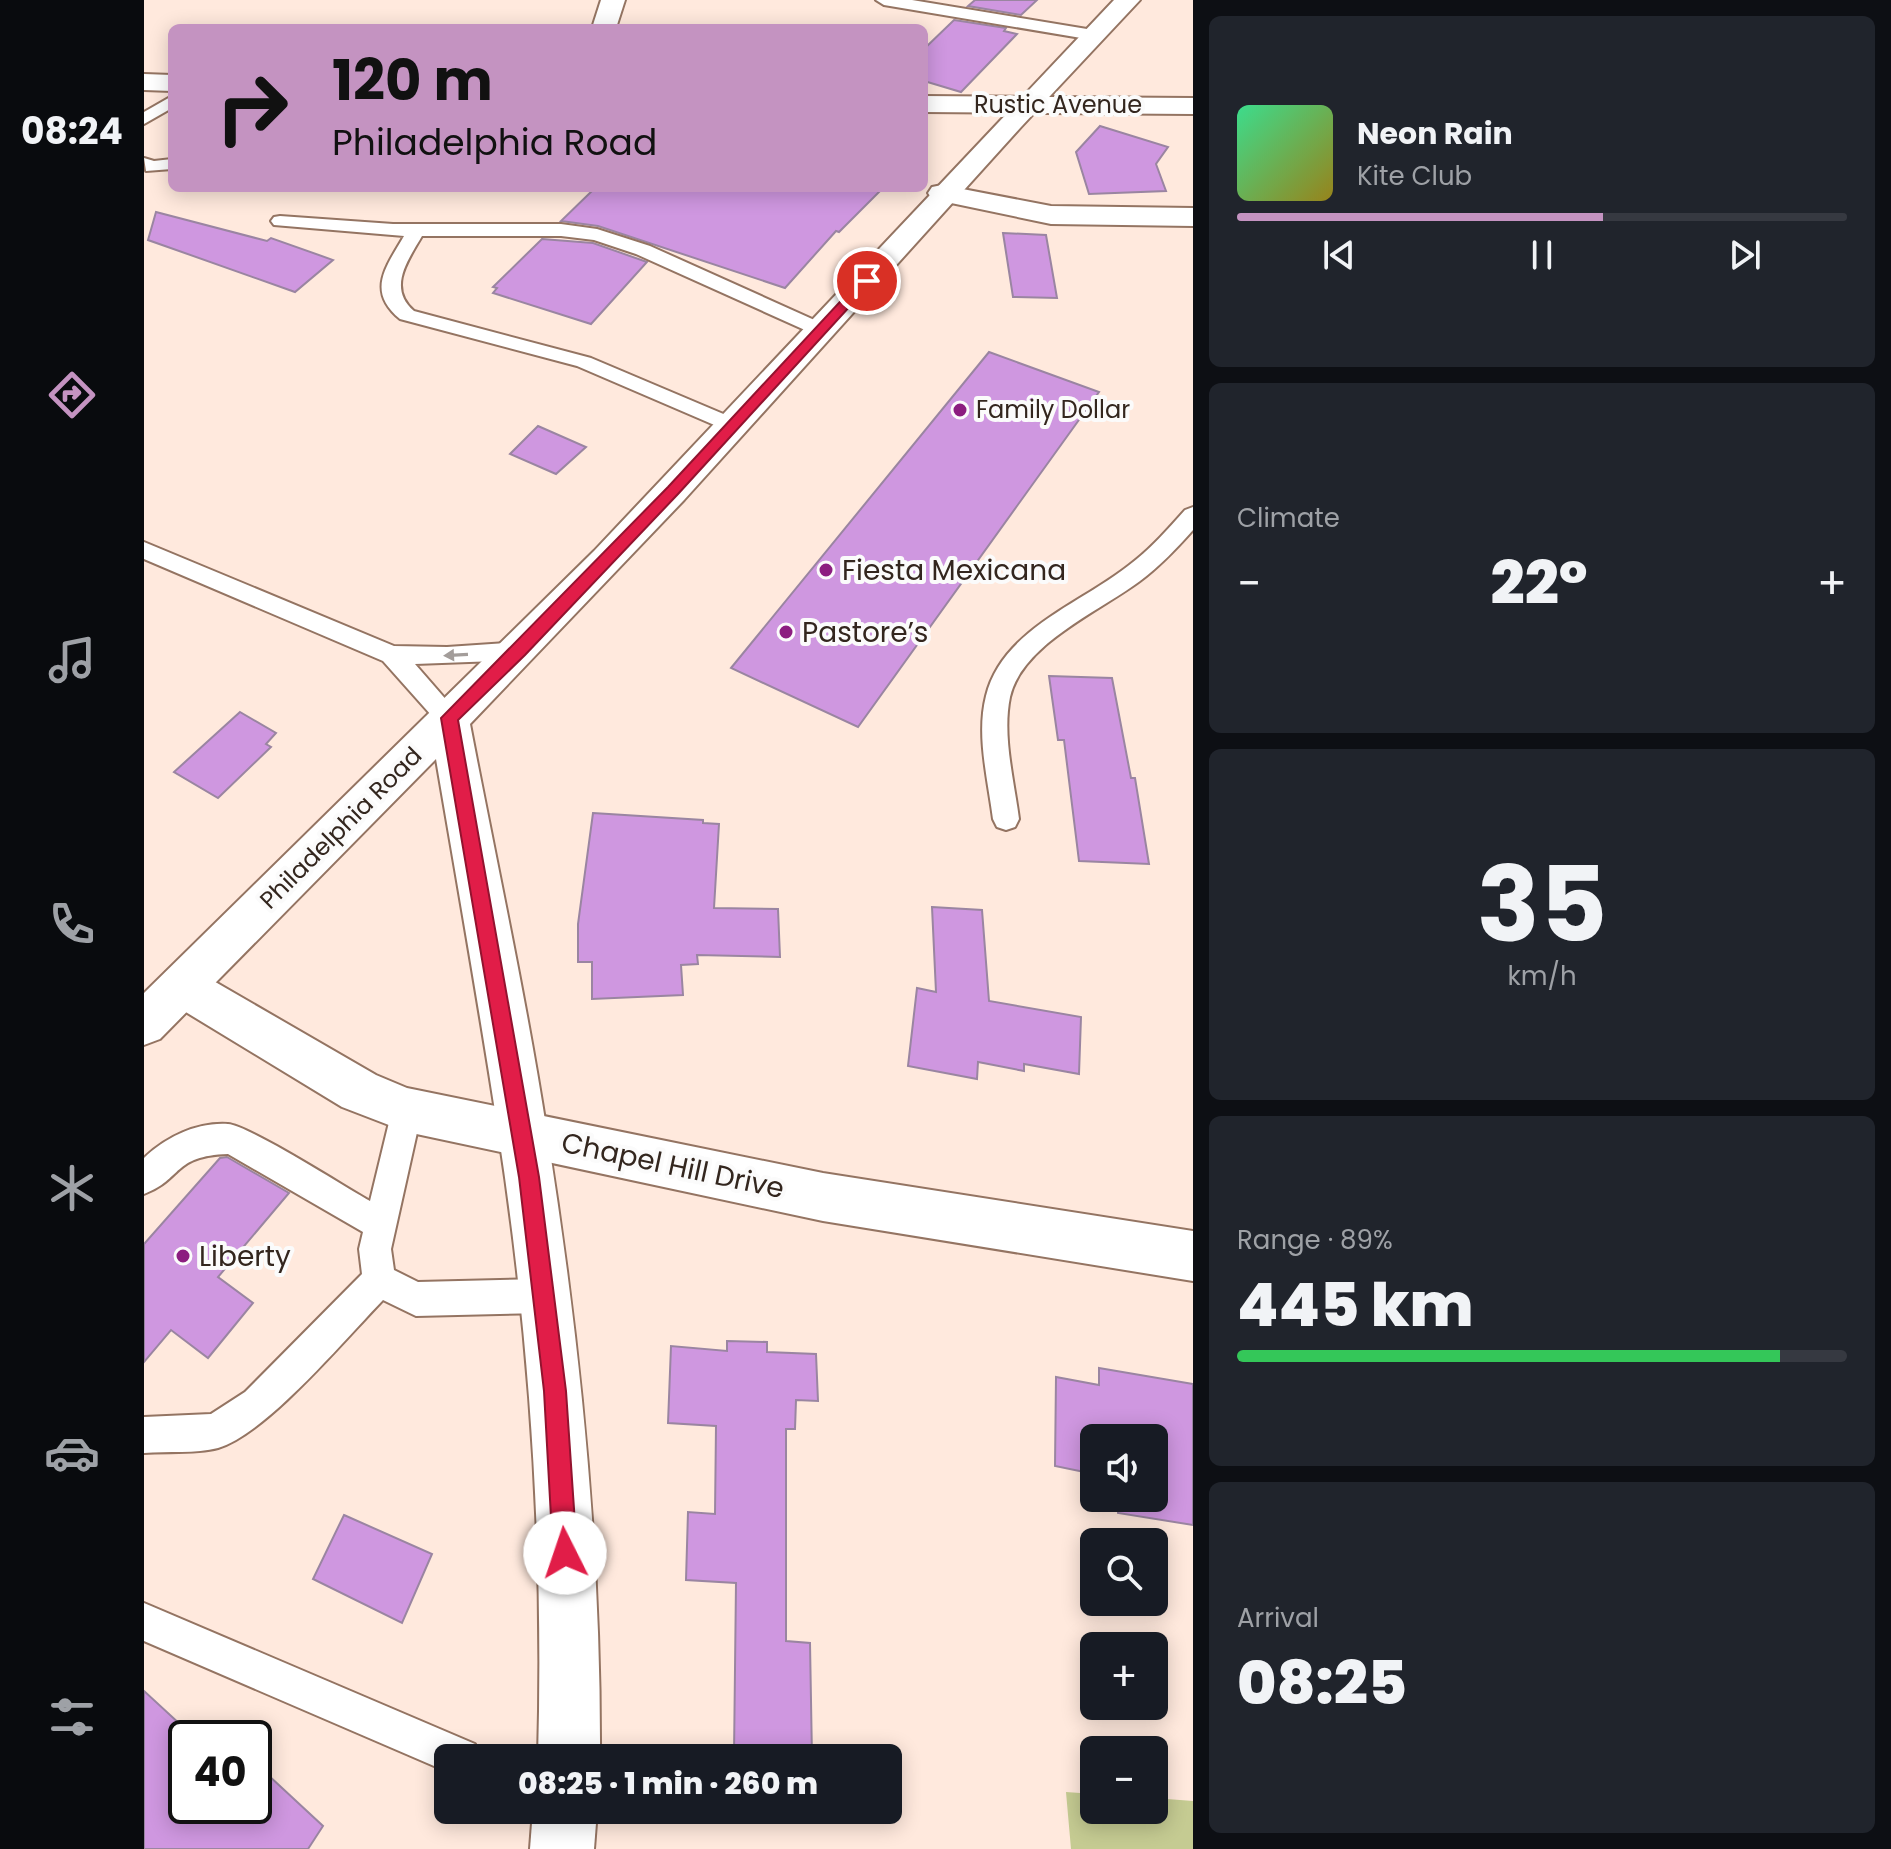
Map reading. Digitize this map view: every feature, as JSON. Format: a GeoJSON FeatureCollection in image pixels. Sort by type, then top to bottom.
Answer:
{"type":"FeatureCollection","features":[{"type":"Feature","properties":{"kind":"street"},"geometry":{"type":"LineString","coordinates":[[605,24],[613,0]]}},
{"type":"Feature","properties":{"kind":"street","name":"Philadelphia Road"},"geometry":{"type":"LineString","coordinates":[[144,1024],[449,718],[520,651],[823,331],[942,193],[1127,0]]}},
{"type":"Feature","properties":{"kind":"street"},"geometry":{"type":"LineString","coordinates":[[144,82],[168,83]]}},
{"type":"Feature","properties":{"kind":"street","name":"Rustic Avenue"},"geometry":{"type":"LineString","coordinates":[[928,104],[1193,106]]}},
{"type":"Feature","properties":{"kind":"street"},"geometry":{"type":"LineString","coordinates":[[942,193],[1051,215],[1193,217]]}},
{"type":"Feature","properties":{"kind":"street"},"geometry":{"type":"LineString","coordinates":[[449,718],[523,1132],[544,1296],[555,1391],[571,1635],[569,1744]]}},
{"type":"Feature","properties":{"kind":"street","name":"Chapel Hill Drive"},"geometry":{"type":"LineString","coordinates":[[182,986],[359,1091],[407,1110],[823,1197],[1193,1256]]}},
{"type":"Feature","properties":{"kind":"street"},"geometry":{"type":"LineString","coordinates":[[562,1849],[564,1824]]}},
{"type":"Feature","properties":{"kind":"lane"},"geometry":{"type":"LineString","coordinates":[[884,0],[1093,35]]}},
{"type":"Feature","properties":{"kind":"lane"},"geometry":{"type":"LineString","coordinates":[[144,119],[168,104]]}},
{"type":"Feature","properties":{"kind":"lane"},"geometry":{"type":"LineString","coordinates":[[144,163],[152,167],[168,165]]}},
{"type":"Feature","properties":{"kind":"lane"},"geometry":{"type":"LineString","coordinates":[[280,221],[416,230],[546,229],[597,235],[643,250],[823,331]]}},
{"type":"Feature","properties":{"kind":"lane"},"geometry":{"type":"LineString","coordinates":[[416,230],[392,277],[389,298],[395,307],[407,315],[584,362],[733,426]]}},
{"type":"Feature","properties":{"kind":"lane"},"geometry":{"type":"LineString","coordinates":[[1006,819],[997,745],[999,694],[1021,653],[1078,610],[1129,578],[1168,543],[1193,515]]}},
{"type":"Feature","properties":{"kind":"lane"},"geometry":{"type":"LineString","coordinates":[[144,550],[392,655],[447,656],[520,651]]}},
{"type":"Feature","properties":{"kind":"lane"},"geometry":{"type":"LineString","coordinates":[[392,655],[449,718]]}},
{"type":"Feature","properties":{"kind":"lane"},"geometry":{"type":"LineString","coordinates":[[379,1280],[375,1249],[407,1110]]}},
{"type":"Feature","properties":{"kind":"lane"},"geometry":{"type":"LineString","coordinates":[[144,1179],[170,1154],[201,1140],[231,1139],[381,1225]]}},
{"type":"Feature","properties":{"kind":"lane"},"geometry":{"type":"LineString","coordinates":[[379,1280],[416,1299],[544,1296]]}},
{"type":"Feature","properties":{"kind":"lane"},"geometry":{"type":"LineString","coordinates":[[144,1435],[216,1431],[247,1411],[379,1280]]}},
{"type":"Feature","properties":{"kind":"lane"},"geometry":{"type":"LineString","coordinates":[[144,1622],[434,1746]]}},
{"type":"Feature","properties":{"kind":"green space"},"geometry":{"type":"Polygon","coordinates":[[[1066,1792],[1080,1793],[1080,1824],[1168,1824],[1168,1799],[1193,1801],[1193,1849],[1071,1849],[1066,1792]]]}},
{"type":"Feature","properties":{"kind":"building"},"geometry":{"type":"Polygon","coordinates":[[[975,0],[1037,0],[1021,15],[968,6],[975,0]]]}},
{"type":"Feature","properties":{"kind":"building"},"geometry":{"type":"Polygon","coordinates":[[[954,20],[1006,28],[1004,31],[1017,34],[961,92],[928,82],[928,45],[954,20]]]}},
{"type":"Feature","properties":{"kind":"building"},"geometry":{"type":"Polygon","coordinates":[[[1100,126],[1168,147],[1156,164],[1166,191],[1089,194],[1076,152],[1100,126]]]}},
{"type":"Feature","properties":{"kind":"building"},"geometry":{"type":"Polygon","coordinates":[[[591,192],[879,192],[839,232],[836,231],[785,288],[598,226],[561,221],[591,192]]]}},
{"type":"Feature","properties":{"kind":"building"},"geometry":{"type":"Polygon","coordinates":[[[156,212],[267,241],[271,238],[333,260],[295,292],[148,240],[156,212]]]}},
{"type":"Feature","properties":{"kind":"building"},"geometry":{"type":"Polygon","coordinates":[[[1003,233],[1046,235],[1057,298],[1013,297],[1003,233]]]}},
{"type":"Feature","properties":{"kind":"building"},"geometry":{"type":"Polygon","coordinates":[[[542,239],[593,243],[647,262],[591,324],[493,293],[497,288],[493,287],[542,239]]]}},
{"type":"Feature","properties":{"kind":"building"},"geometry":{"type":"Polygon","coordinates":[[[989,352],[1099,392],[858,727],[731,668],[989,352]]]}},
{"type":"Feature","properties":{"kind":"building"},"geometry":{"type":"Polygon","coordinates":[[[538,426],[586,447],[556,474],[510,454],[538,426]]]}},
{"type":"Feature","properties":{"kind":"building"},"geometry":{"type":"Polygon","coordinates":[[[1049,676],[1112,678],[1131,778],[1135,778],[1149,864],[1079,861],[1064,740],[1058,740],[1049,676]]]}},
{"type":"Feature","properties":{"kind":"building"},"geometry":{"type":"Polygon","coordinates":[[[240,712],[276,733],[266,744],[271,747],[218,798],[174,772],[240,712]]]}},
{"type":"Feature","properties":{"kind":"building"},"geometry":{"type":"Polygon","coordinates":[[[593,813],[703,820],[703,823],[719,824],[714,908],[778,909],[780,957],[697,955],[698,964],[681,965],[683,995],[592,999],[592,962],[578,962],[578,924],[593,813]]]}},
{"type":"Feature","properties":{"kind":"building"},"geometry":{"type":"Polygon","coordinates":[[[932,907],[982,910],[989,1001],[1081,1017],[1079,1074],[1024,1064],[1024,1071],[978,1062],[977,1079],[908,1066],[917,988],[936,992],[932,907]]]}},
{"type":"Feature","properties":{"kind":"building"},"geometry":{"type":"Polygon","coordinates":[[[227,1157],[289,1193],[218,1277],[253,1303],[208,1358],[171,1330],[144,1362],[144,1244],[220,1158],[227,1157]]]}},
{"type":"Feature","properties":{"kind":"building"},"geometry":{"type":"Polygon","coordinates":[[[727,1341],[767,1342],[767,1352],[816,1354],[818,1401],[796,1400],[795,1429],[786,1429],[786,1641],[810,1643],[812,1744],[734,1744],[736,1583],[686,1580],[688,1512],[715,1514],[716,1426],[668,1423],[671,1346],[727,1351],[727,1341]]]}},
{"type":"Feature","properties":{"kind":"building"},"geometry":{"type":"Polygon","coordinates":[[[1099,1368],[1193,1384],[1193,1525],[1118,1513],[1168,1512],[1168,1424],[1080,1424],[1080,1471],[1055,1466],[1056,1377],[1099,1385],[1099,1368]]]}},
{"type":"Feature","properties":{"kind":"building"},"geometry":{"type":"Polygon","coordinates":[[[344,1515],[432,1554],[402,1623],[313,1579],[344,1515]]]}},
{"type":"Feature","properties":{"kind":"building"},"geometry":{"type":"Polygon","coordinates":[[[144,1691],[175,1720],[168,1720],[168,1824],[272,1824],[272,1779],[323,1826],[308,1849],[144,1849],[144,1691]]]}},
{"type":"Feature","properties":{"kind":"place","name":"Family Dollar"},"geometry":{"type":"Point","coordinates":[960,410]}},
{"type":"Feature","properties":{"kind":"place","name":"Fiesta Mexicana"},"geometry":{"type":"Point","coordinates":[826,570]}},
{"type":"Feature","properties":{"kind":"place","name":"Pastore’s"},"geometry":{"type":"Point","coordinates":[786,632]}},
{"type":"Feature","properties":{"kind":"place","name":"Liberty"},"geometry":{"type":"Point","coordinates":[183,1256]}},
{"type":"Feature","properties":{"kind":"route"},"geometry":{"type":"LineString","coordinates":[[565,1553],[555,1391],[523,1132],[449,718],[520,651],[867,281]]}}]}
